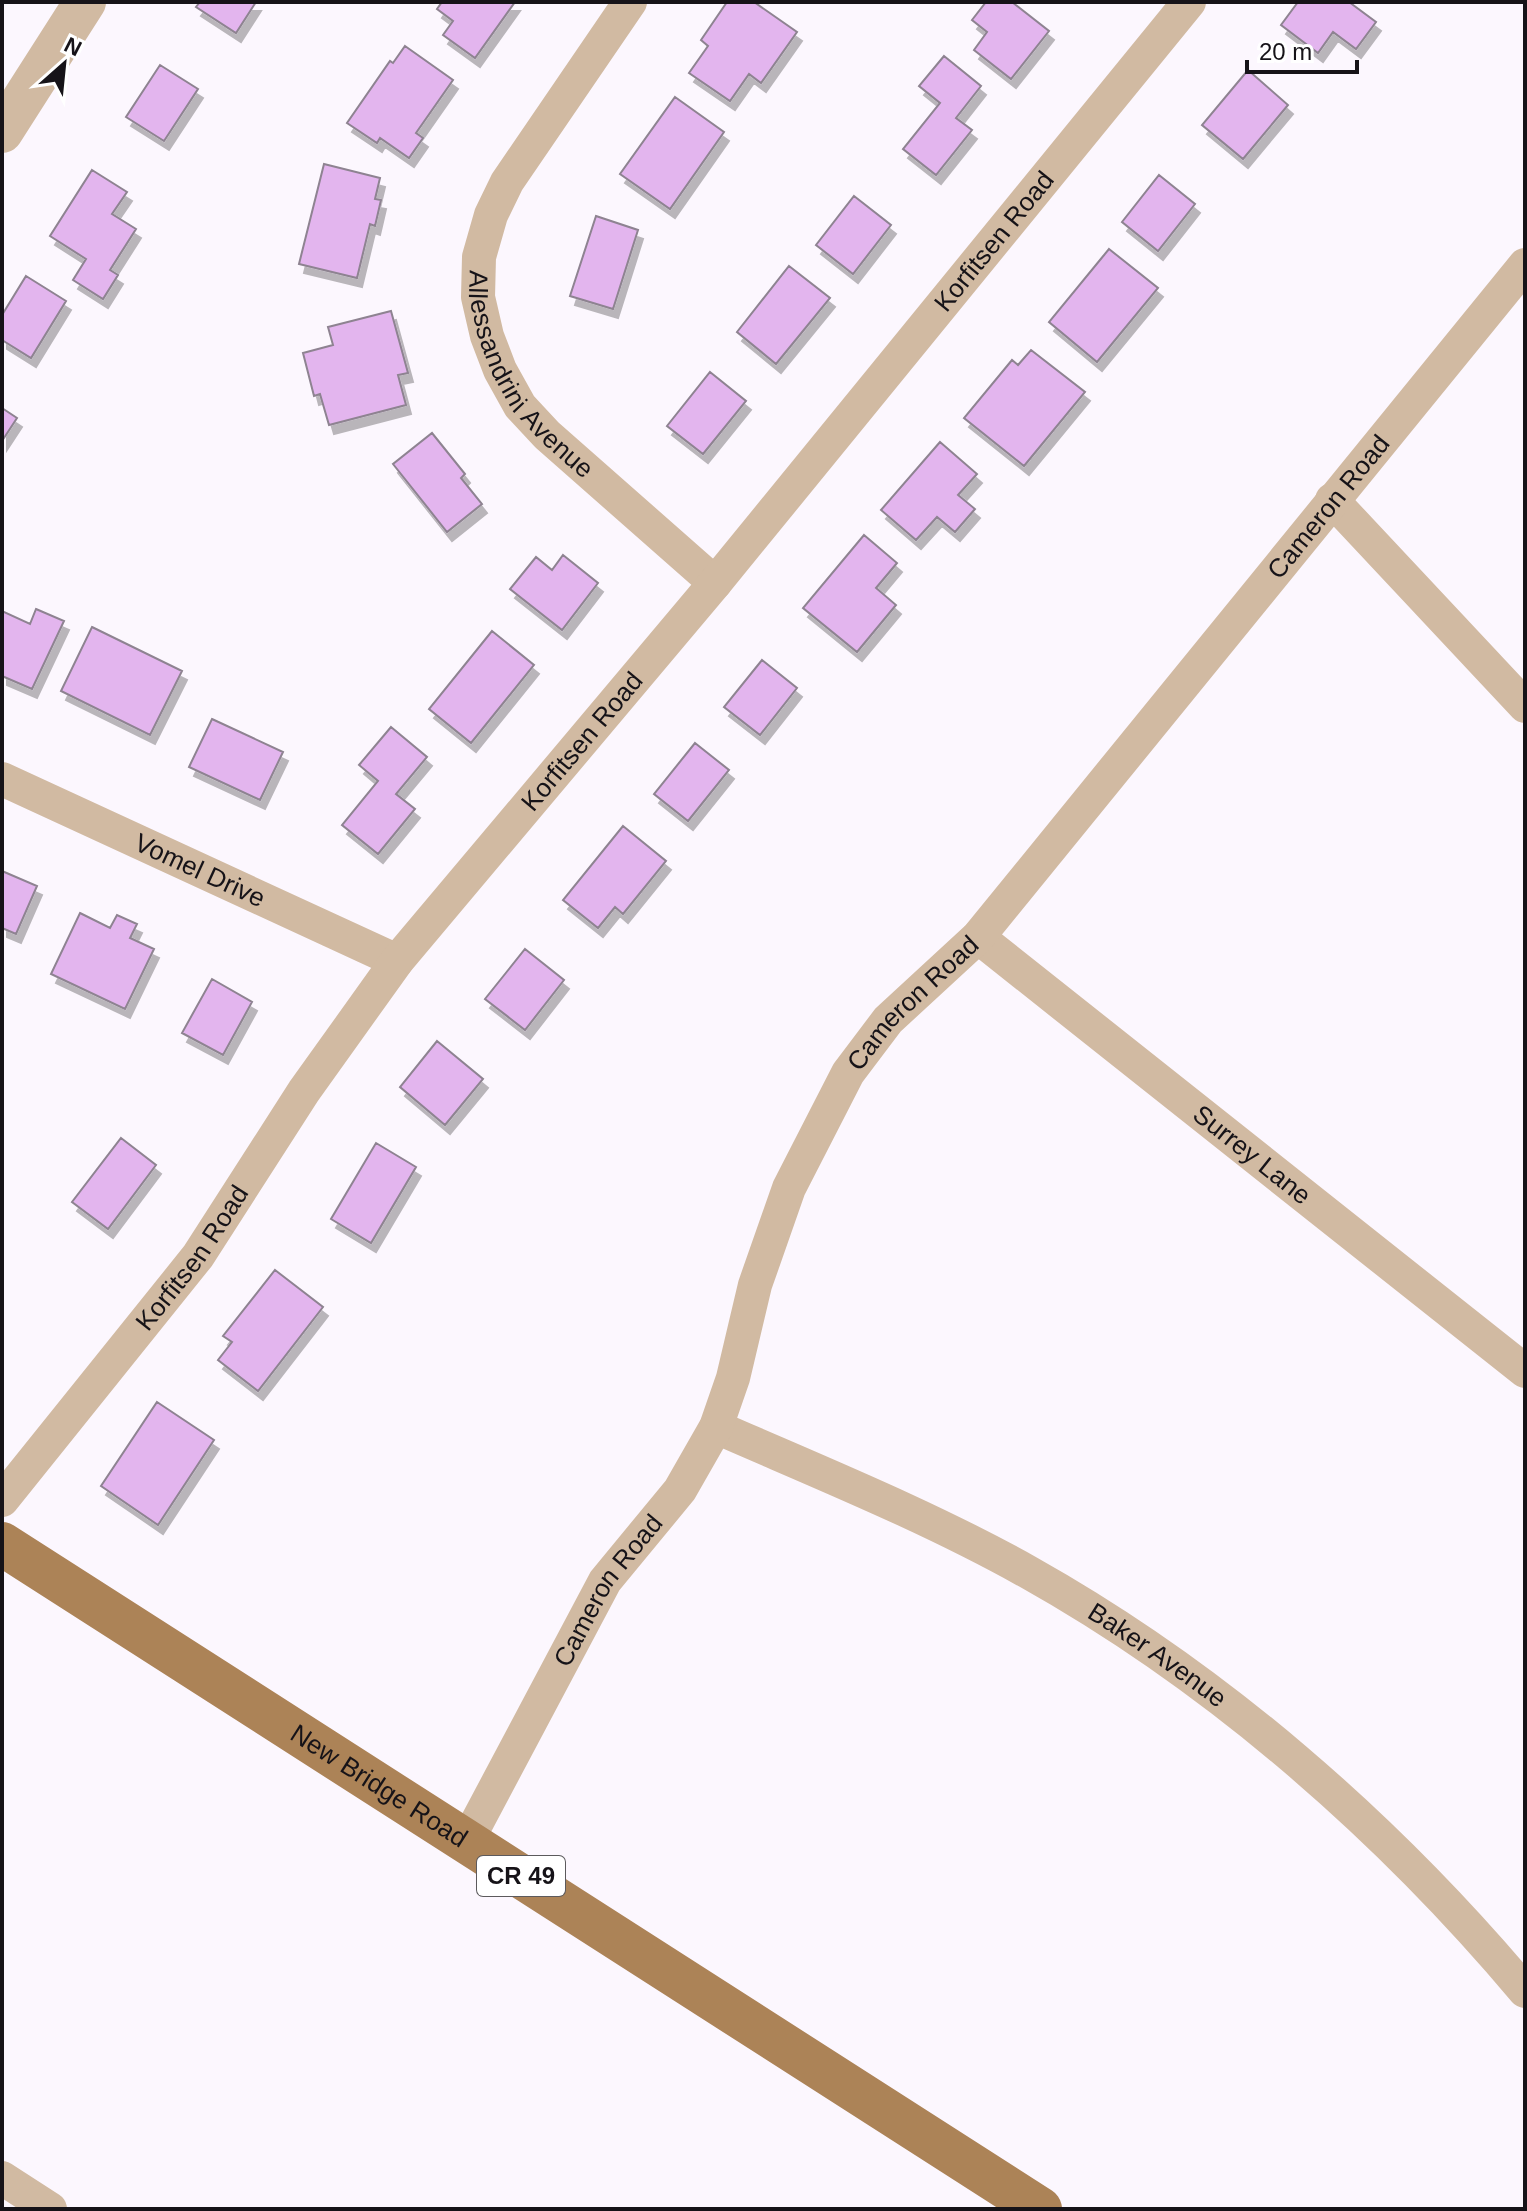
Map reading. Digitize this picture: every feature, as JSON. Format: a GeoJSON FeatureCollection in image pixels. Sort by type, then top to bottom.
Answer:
{"type":"FeatureCollection","features":[{"type":"Feature","properties":{"kind":"main road","name":"New Bridge Road"},"geometry":{"type":"LineString","coordinates":[[2,1544],[1040,2209]]}},
{"type":"Feature","properties":{"kind":"street"},"geometry":{"type":"LineString","coordinates":[[2,132],[85,2]]}},
{"type":"Feature","properties":{"kind":"street","name":"Allessandrini Avenue"},"geometry":{"type":"LineString","coordinates":[[630,2],[507,182],[491,215],[479,257],[478,297],[487,336],[500,370],[520,406],[547,435],[715,583]]}},
{"type":"Feature","properties":{"kind":"street","name":"Korfitsen Road"},"geometry":{"type":"LineString","coordinates":[[2,1500],[198,1256],[304,1091],[397,961],[715,583],[1189,2]]}},
{"type":"Feature","properties":{"kind":"street","name":"Cameron Road"},"geometry":{"type":"LineString","coordinates":[[467,1841],[605,1581],[680,1490],[716,1427],[733,1378],[755,1285],[789,1188],[848,1073],[888,1020],[978,937],[1525,265]]}},
{"type":"Feature","properties":{"kind":"street"},"geometry":{"type":"LineString","coordinates":[[1332,500],[1525,706]]}},
{"type":"Feature","properties":{"kind":"street","name":"Vomel Drive"},"geometry":{"type":"LineString","coordinates":[[2,779],[397,961]]}},
{"type":"Feature","properties":{"kind":"street","name":"Surrey Lane"},"geometry":{"type":"LineString","coordinates":[[978,937],[1525,1371]]}},
{"type":"Feature","properties":{"kind":"street","name":"Baker Avenue"},"geometry":{"type":"LineString","coordinates":[[716,1427],[910,1512],[1029,1572],[1129,1634],[1213,1695],[1340,1799],[1459,1912],[1525,1991]]}},
{"type":"Feature","properties":{"kind":"street"},"geometry":{"type":"LineString","coordinates":[[2,2178],[50,2209]]}},
{"type":"Feature","properties":{"kind":"building"},"geometry":{"type":"Polygon","coordinates":[[[200,2],[256,2],[236,33],[196,7],[200,2]]]}},
{"type":"Feature","properties":{"kind":"building"},"geometry":{"type":"Polygon","coordinates":[[[442,2],[515,2],[475,58],[443,35],[453,21],[437,9],[442,2]]]}},
{"type":"Feature","properties":{"kind":"building"},"geometry":{"type":"Polygon","coordinates":[[[727,2],[754,2],[797,32],[761,83],[749,74],[730,101],[689,73],[708,46],[701,40],[727,2]]]}},
{"type":"Feature","properties":{"kind":"building"},"geometry":{"type":"Polygon","coordinates":[[[986,2],[1012,2],[1049,31],[1011,79],[974,50],[987,32],[972,20],[986,2]]]}},
{"type":"Feature","properties":{"kind":"building"},"geometry":{"type":"Polygon","coordinates":[[[1298,2],[1349,2],[1376,22],[1356,49],[1333,32],[1318,53],[1281,25],[1298,2]]]}},
{"type":"Feature","properties":{"kind":"building"},"geometry":{"type":"Polygon","coordinates":[[[405,46],[453,80],[416,133],[423,138],[409,158],[380,138],[377,143],[347,123],[390,61],[393,63],[405,46]]]}},
{"type":"Feature","properties":{"kind":"building"},"geometry":{"type":"Polygon","coordinates":[[[944,56],[981,86],[956,118],[972,130],[936,175],[903,149],[940,103],[919,86],[944,56]]]}},
{"type":"Feature","properties":{"kind":"building"},"geometry":{"type":"Polygon","coordinates":[[[160,65],[198,89],[164,141],[126,117],[160,65]]]}},
{"type":"Feature","properties":{"kind":"building"},"geometry":{"type":"Polygon","coordinates":[[[1248,70],[1288,105],[1243,159],[1202,125],[1248,70]]]}},
{"type":"Feature","properties":{"kind":"building"},"geometry":{"type":"Polygon","coordinates":[[[675,97],[724,132],[670,209],[620,174],[675,97]]]}},
{"type":"Feature","properties":{"kind":"building"},"geometry":{"type":"Polygon","coordinates":[[[324,164],[380,178],[375,199],[381,200],[375,226],[370,224],[357,278],[299,264],[324,164]]]}},
{"type":"Feature","properties":{"kind":"building"},"geometry":{"type":"Polygon","coordinates":[[[92,170],[127,192],[112,214],[136,229],[110,270],[118,275],[103,299],[73,280],[86,259],[50,236],[92,170]]]}},
{"type":"Feature","properties":{"kind":"building"},"geometry":{"type":"Polygon","coordinates":[[[1159,175],[1195,204],[1158,251],[1122,222],[1159,175]]]}},
{"type":"Feature","properties":{"kind":"building"},"geometry":{"type":"Polygon","coordinates":[[[854,196],[891,225],[853,274],[816,245],[854,196]]]}},
{"type":"Feature","properties":{"kind":"building"},"geometry":{"type":"Polygon","coordinates":[[[596,216],[638,230],[613,309],[570,296],[596,216]]]}},
{"type":"Feature","properties":{"kind":"building"},"geometry":{"type":"Polygon","coordinates":[[[1109,249],[1158,288],[1097,362],[1049,322],[1109,249]]]}},
{"type":"Feature","properties":{"kind":"building"},"geometry":{"type":"Polygon","coordinates":[[[789,266],[830,298],[776,364],[737,332],[789,266]]]}},
{"type":"Feature","properties":{"kind":"building"},"geometry":{"type":"Polygon","coordinates":[[[26,276],[66,301],[31,358],[2,340],[2,315],[26,276]]]}},
{"type":"Feature","properties":{"kind":"building"},"geometry":{"type":"Polygon","coordinates":[[[391,311],[408,373],[398,375],[406,405],[329,425],[320,394],[314,396],[303,353],[333,345],[328,327],[391,311]]]}},
{"type":"Feature","properties":{"kind":"building"},"geometry":{"type":"Polygon","coordinates":[[[1031,350],[1085,392],[1024,466],[964,418],[1012,360],[1018,365],[1031,350]]]}},
{"type":"Feature","properties":{"kind":"building"},"geometry":{"type":"Polygon","coordinates":[[[710,372],[746,401],[703,454],[667,426],[710,372]]]}},
{"type":"Feature","properties":{"kind":"building"},"geometry":{"type":"Polygon","coordinates":[[[2,408],[17,418],[2,441],[2,408]]]}},
{"type":"Feature","properties":{"kind":"building"},"geometry":{"type":"Polygon","coordinates":[[[432,433],[465,474],[461,478],[482,504],[447,532],[393,464],[432,433]]]}},
{"type":"Feature","properties":{"kind":"building"},"geometry":{"type":"Polygon","coordinates":[[[940,442],[977,474],[958,495],[975,509],[955,532],[937,517],[916,540],[881,510],[940,442]]]}},
{"type":"Feature","properties":{"kind":"building"},"geometry":{"type":"Polygon","coordinates":[[[864,535],[897,563],[876,588],[896,605],[857,652],[803,608],[864,535]]]}},
{"type":"Feature","properties":{"kind":"building"},"geometry":{"type":"Polygon","coordinates":[[[563,555],[598,583],[562,630],[510,589],[536,557],[552,570],[563,555]]]}},
{"type":"Feature","properties":{"kind":"building"},"geometry":{"type":"Polygon","coordinates":[[[36,609],[64,621],[32,689],[2,676],[2,611],[30,624],[36,609]]]}},
{"type":"Feature","properties":{"kind":"building"},"geometry":{"type":"Polygon","coordinates":[[[92,627],[182,671],[150,735],[61,691],[92,627]]]}},
{"type":"Feature","properties":{"kind":"building"},"geometry":{"type":"Polygon","coordinates":[[[492,631],[534,665],[471,743],[429,709],[492,631]]]}},
{"type":"Feature","properties":{"kind":"building"},"geometry":{"type":"Polygon","coordinates":[[[762,660],[797,688],[760,735],[724,707],[762,660]]]}},
{"type":"Feature","properties":{"kind":"building"},"geometry":{"type":"Polygon","coordinates":[[[212,719],[283,752],[260,800],[189,767],[212,719]]]}},
{"type":"Feature","properties":{"kind":"building"},"geometry":{"type":"Polygon","coordinates":[[[391,727],[427,757],[396,794],[415,809],[378,854],[342,825],[378,781],[359,765],[391,727]]]}},
{"type":"Feature","properties":{"kind":"building"},"geometry":{"type":"Polygon","coordinates":[[[695,743],[729,770],[688,821],[654,794],[695,743]]]}},
{"type":"Feature","properties":{"kind":"building"},"geometry":{"type":"Polygon","coordinates":[[[623,826],[666,861],[623,914],[615,907],[598,928],[563,900],[623,826]]]}},
{"type":"Feature","properties":{"kind":"building"},"geometry":{"type":"Polygon","coordinates":[[[2,871],[37,886],[16,934],[2,928],[2,871]]]}},
{"type":"Feature","properties":{"kind":"building"},"geometry":{"type":"Polygon","coordinates":[[[80,913],[110,928],[117,915],[137,924],[130,938],[154,949],[125,1009],[51,974],[80,913]]]}},
{"type":"Feature","properties":{"kind":"building"},"geometry":{"type":"Polygon","coordinates":[[[525,949],[564,980],[525,1030],[485,999],[525,949]]]}},
{"type":"Feature","properties":{"kind":"building"},"geometry":{"type":"Polygon","coordinates":[[[212,979],[252,1002],[223,1055],[182,1033],[212,979]]]}},
{"type":"Feature","properties":{"kind":"building"},"geometry":{"type":"Polygon","coordinates":[[[437,1041],[483,1079],[445,1125],[400,1087],[437,1041]]]}},
{"type":"Feature","properties":{"kind":"building"},"geometry":{"type":"Polygon","coordinates":[[[121,1138],[156,1165],[108,1229],[72,1202],[121,1138]]]}},
{"type":"Feature","properties":{"kind":"building"},"geometry":{"type":"Polygon","coordinates":[[[376,1143],[416,1167],[371,1243],[331,1219],[376,1143]]]}},
{"type":"Feature","properties":{"kind":"building"},"geometry":{"type":"Polygon","coordinates":[[[275,1270],[323,1307],[258,1391],[218,1360],[232,1342],[223,1336],[275,1270]]]}},
{"type":"Feature","properties":{"kind":"building"},"geometry":{"type":"Polygon","coordinates":[[[157,1402],[214,1440],[158,1525],[101,1486],[157,1402]]]}}]}
